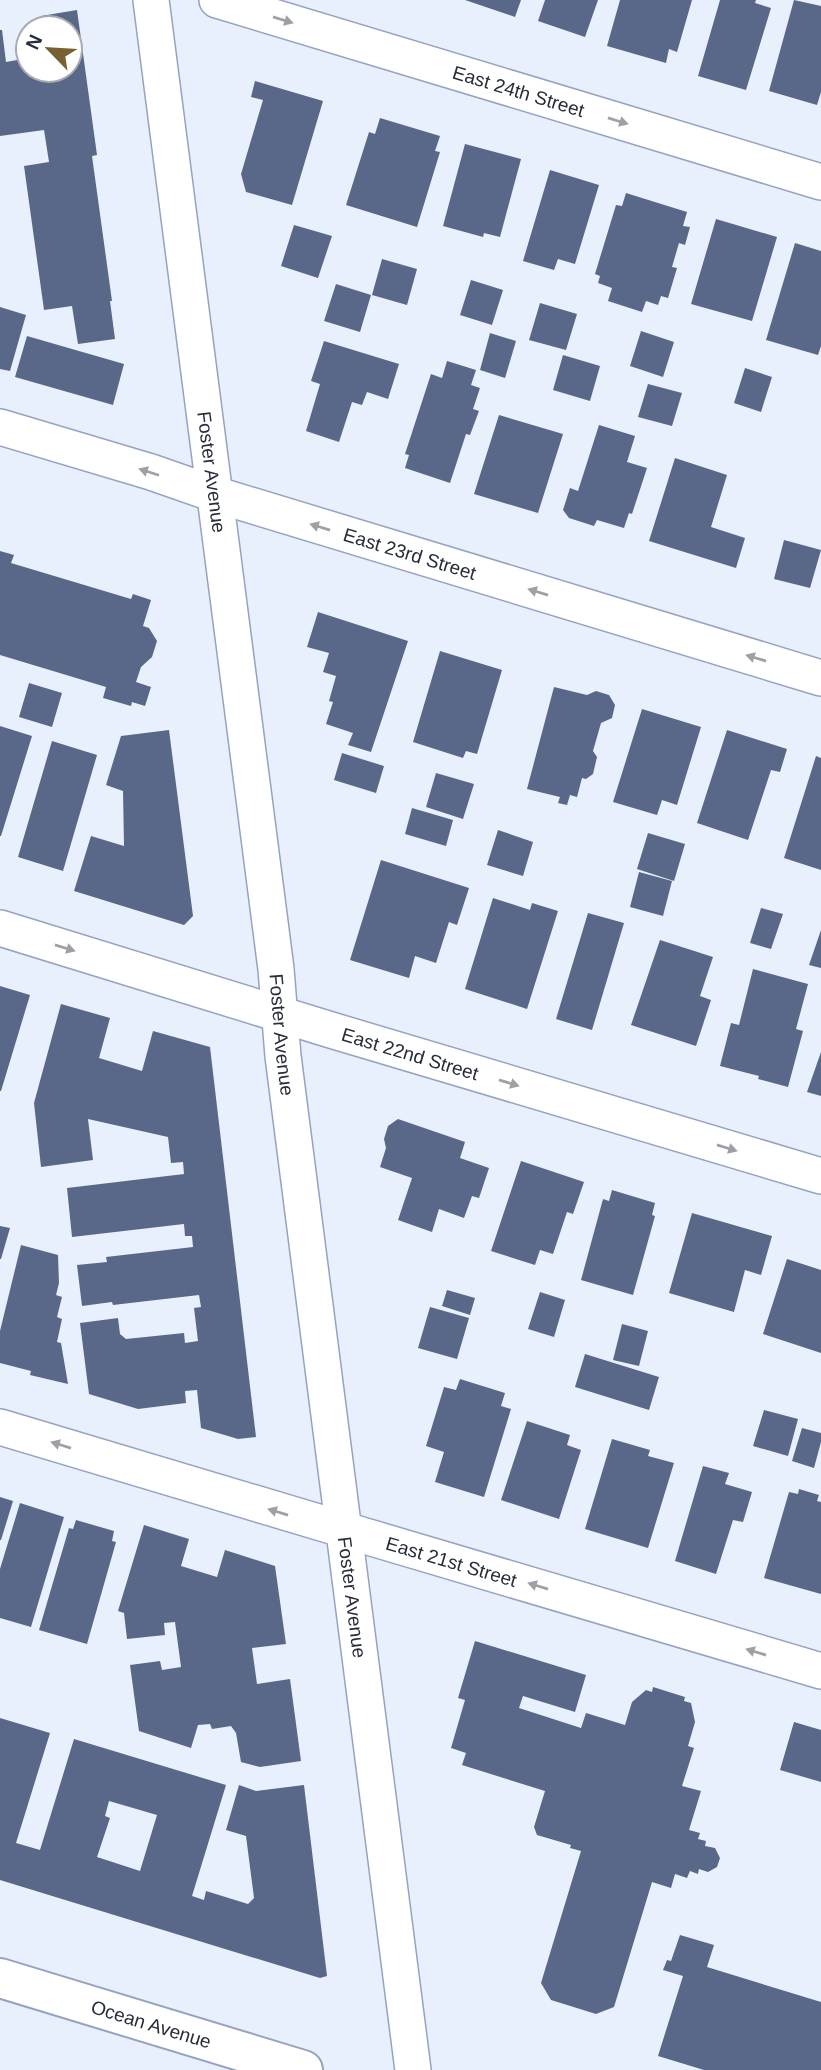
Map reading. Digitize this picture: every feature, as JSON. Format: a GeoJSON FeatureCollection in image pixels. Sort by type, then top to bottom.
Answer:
{"type":"FeatureCollection","features":[{"type":"Feature","properties":{"kind":"main road","name":"Ocean Avenue"},"geometry":{"type":"LineString","coordinates":[[0,1979],[303,2070]]}},
{"type":"Feature","properties":{"kind":"street","name":"Foster Avenue"},"geometry":{"type":"LineString","coordinates":[[151,0],[276,969],[284,1056],[413,2070]]}},
{"type":"Feature","properties":{"kind":"street","name":"East 24th Street"},"geometry":{"type":"LineString","coordinates":[[217,0],[821,182]]}},
{"type":"Feature","properties":{"kind":"street","name":"East 23rd Street"},"geometry":{"type":"LineString","coordinates":[[0,427],[821,678]]}},
{"type":"Feature","properties":{"kind":"street","name":"East 22nd Street"},"geometry":{"type":"LineString","coordinates":[[0,928],[821,1176]]}},
{"type":"Feature","properties":{"kind":"street","name":"East 21st Street"},"geometry":{"type":"LineString","coordinates":[[0,1427],[821,1671]]}},
{"type":"Feature","properties":{"kind":"building"},"geometry":{"type":"Polygon","coordinates":[[[465,0],[521,0],[515,17],[465,0]]]}},
{"type":"Feature","properties":{"kind":"building"},"geometry":{"type":"Polygon","coordinates":[[[545,0],[598,0],[585,37],[538,21],[545,0]]]}},
{"type":"Feature","properties":{"kind":"building"},"geometry":{"type":"Polygon","coordinates":[[[620,0],[692,0],[677,52],[669,49],[666,63],[607,46],[620,0]]]}},
{"type":"Feature","properties":{"kind":"building"},"geometry":{"type":"Polygon","coordinates":[[[720,0],[756,0],[755,3],[771,8],[746,90],[698,76],[720,0]]]}},
{"type":"Feature","properties":{"kind":"building"},"geometry":{"type":"Polygon","coordinates":[[[794,0],[821,6],[821,92],[817,105],[769,91],[794,0]]]}},
{"type":"Feature","properties":{"kind":"building"},"geometry":{"type":"Polygon","coordinates":[[[77,10],[78,14],[53,14],[77,10]]]}},
{"type":"Feature","properties":{"kind":"building"},"geometry":{"type":"Polygon","coordinates":[[[0,30],[6,62],[14,61],[14,84],[84,84],[84,61],[97,155],[92,156],[115,339],[78,344],[72,306],[44,310],[24,166],[49,162],[44,130],[0,136],[0,30]]]}},
{"type":"Feature","properties":{"kind":"building"},"geometry":{"type":"Polygon","coordinates":[[[255,81],[323,101],[292,205],[246,192],[241,174],[263,100],[251,97],[255,81]]]}},
{"type":"Feature","properties":{"kind":"building"},"geometry":{"type":"Polygon","coordinates":[[[380,118],[440,136],[435,151],[440,152],[417,227],[346,205],[369,132],[375,134],[380,118]]]}},
{"type":"Feature","properties":{"kind":"building"},"geometry":{"type":"Polygon","coordinates":[[[465,144],[521,159],[500,237],[484,233],[483,237],[443,226],[465,144]]]}},
{"type":"Feature","properties":{"kind":"building"},"geometry":{"type":"Polygon","coordinates":[[[550,170],[599,185],[575,264],[558,259],[554,270],[523,261],[550,170]]]}},
{"type":"Feature","properties":{"kind":"building"},"geometry":{"type":"Polygon","coordinates":[[[626,193],[687,212],[683,226],[690,227],[685,245],[679,243],[672,267],[677,268],[668,298],[661,296],[658,305],[646,301],[642,312],[608,301],[612,288],[598,283],[600,276],[595,274],[616,205],[622,206],[626,193]]]}},
{"type":"Feature","properties":{"kind":"building"},"geometry":{"type":"Polygon","coordinates":[[[716,219],[777,237],[752,321],[691,304],[716,219]]]}},
{"type":"Feature","properties":{"kind":"building"},"geometry":{"type":"Polygon","coordinates":[[[294,225],[332,236],[318,278],[281,266],[294,225]]]}},
{"type":"Feature","properties":{"kind":"building"},"geometry":{"type":"Polygon","coordinates":[[[795,243],[821,251],[821,346],[818,355],[766,340],[795,243]]]}},
{"type":"Feature","properties":{"kind":"building"},"geometry":{"type":"Polygon","coordinates":[[[382,259],[417,269],[407,305],[372,295],[382,259]]]}},
{"type":"Feature","properties":{"kind":"building"},"geometry":{"type":"Polygon","coordinates":[[[471,280],[503,290],[492,325],[460,315],[471,280]]]}},
{"type":"Feature","properties":{"kind":"building"},"geometry":{"type":"Polygon","coordinates":[[[336,284],[371,295],[360,332],[324,321],[336,284]]]}},
{"type":"Feature","properties":{"kind":"building"},"geometry":{"type":"Polygon","coordinates":[[[540,303],[577,314],[566,350],[529,340],[540,303]]]}},
{"type":"Feature","properties":{"kind":"building"},"geometry":{"type":"Polygon","coordinates":[[[0,307],[26,315],[10,371],[0,369],[0,307]]]}},
{"type":"Feature","properties":{"kind":"building"},"geometry":{"type":"Polygon","coordinates":[[[641,331],[674,342],[663,377],[630,366],[641,331]]]}},
{"type":"Feature","properties":{"kind":"building"},"geometry":{"type":"Polygon","coordinates":[[[490,333],[516,341],[505,378],[480,370],[490,333]]]}},
{"type":"Feature","properties":{"kind":"building"},"geometry":{"type":"Polygon","coordinates":[[[27,336],[124,364],[113,405],[15,377],[27,336]]]}},
{"type":"Feature","properties":{"kind":"building"},"geometry":{"type":"Polygon","coordinates":[[[324,341],[399,364],[388,399],[367,392],[362,405],[352,402],[339,442],[306,431],[320,384],[311,381],[324,341]]]}},
{"type":"Feature","properties":{"kind":"building"},"geometry":{"type":"Polygon","coordinates":[[[563,355],[600,366],[590,401],[553,390],[563,355]]]}},
{"type":"Feature","properties":{"kind":"building"},"geometry":{"type":"Polygon","coordinates":[[[447,361],[476,370],[471,385],[480,388],[473,409],[479,411],[470,435],[466,434],[450,483],[405,468],[409,455],[405,454],[431,374],[442,378],[447,361]]]}},
{"type":"Feature","properties":{"kind":"building"},"geometry":{"type":"Polygon","coordinates":[[[745,368],[772,377],[761,412],[734,403],[745,368]]]}},
{"type":"Feature","properties":{"kind":"building"},"geometry":{"type":"Polygon","coordinates":[[[648,384],[682,393],[672,426],[638,417],[648,384]]]}},
{"type":"Feature","properties":{"kind":"building"},"geometry":{"type":"Polygon","coordinates":[[[499,415],[563,434],[538,513],[474,494],[499,415]]]}},
{"type":"Feature","properties":{"kind":"building"},"geometry":{"type":"Polygon","coordinates":[[[599,425],[635,436],[627,462],[647,468],[632,514],[629,513],[624,528],[597,520],[594,526],[569,518],[563,510],[570,488],[578,491],[599,425]]]}},
{"type":"Feature","properties":{"kind":"building"},"geometry":{"type":"Polygon","coordinates":[[[675,458],[727,475],[711,527],[745,538],[736,568],[649,541],[675,458]]]}},
{"type":"Feature","properties":{"kind":"building"},"geometry":{"type":"Polygon","coordinates":[[[784,540],[821,550],[810,588],[774,579],[784,540]]]}},
{"type":"Feature","properties":{"kind":"building"},"geometry":{"type":"Polygon","coordinates":[[[0,551],[14,555],[11,563],[131,599],[133,594],[151,600],[143,626],[149,628],[157,641],[152,657],[141,667],[136,682],[151,687],[145,706],[132,702],[131,706],[103,698],[106,687],[0,655],[0,551]]]}},
{"type":"Feature","properties":{"kind":"building"},"geometry":{"type":"Polygon","coordinates":[[[318,612],[408,641],[371,752],[348,745],[353,733],[326,724],[333,702],[329,701],[336,676],[323,672],[329,653],[307,647],[318,612]]]}},
{"type":"Feature","properties":{"kind":"building"},"geometry":{"type":"Polygon","coordinates":[[[440,651],[502,670],[477,754],[466,751],[463,758],[413,742],[440,651]]]}},
{"type":"Feature","properties":{"kind":"building"},"geometry":{"type":"Polygon","coordinates":[[[29,683],[62,693],[52,727],[19,717],[29,683]]]}},
{"type":"Feature","properties":{"kind":"building"},"geometry":{"type":"Polygon","coordinates":[[[554,687],[587,695],[596,691],[609,695],[615,705],[612,718],[601,723],[593,751],[597,757],[593,774],[586,779],[582,778],[577,797],[570,795],[567,805],[558,803],[560,797],[527,789],[554,687]]]}},
{"type":"Feature","properties":{"kind":"building"},"geometry":{"type":"Polygon","coordinates":[[[642,709],[701,727],[677,805],[662,800],[657,815],[613,802],[642,709]]]}},
{"type":"Feature","properties":{"kind":"building"},"geometry":{"type":"Polygon","coordinates":[[[0,726],[32,736],[1,836],[0,836],[0,726]]]}},
{"type":"Feature","properties":{"kind":"building"},"geometry":{"type":"Polygon","coordinates":[[[169,730],[193,916],[184,925],[74,891],[91,836],[124,846],[123,791],[106,785],[121,736],[169,730]]]}},
{"type":"Feature","properties":{"kind":"building"},"geometry":{"type":"Polygon","coordinates":[[[727,730],[787,749],[780,772],[771,770],[748,840],[697,823],[727,730]]]}},
{"type":"Feature","properties":{"kind":"building"},"geometry":{"type":"Polygon","coordinates":[[[52,741],[97,755],[63,871],[18,857],[52,741]]]}},
{"type":"Feature","properties":{"kind":"building"},"geometry":{"type":"Polygon","coordinates":[[[342,753],[384,766],[376,793],[334,780],[342,753]]]}},
{"type":"Feature","properties":{"kind":"building"},"geometry":{"type":"Polygon","coordinates":[[[816,756],[821,758],[821,870],[784,858],[816,756]]]}},
{"type":"Feature","properties":{"kind":"building"},"geometry":{"type":"Polygon","coordinates":[[[436,773],[474,784],[463,819],[426,807],[436,773]]]}},
{"type":"Feature","properties":{"kind":"building"},"geometry":{"type":"Polygon","coordinates":[[[412,808],[453,820],[446,846],[405,834],[412,808]]]}},
{"type":"Feature","properties":{"kind":"building"},"geometry":{"type":"Polygon","coordinates":[[[498,830],[533,842],[523,876],[487,865],[498,830]]]}},
{"type":"Feature","properties":{"kind":"building"},"geometry":{"type":"Polygon","coordinates":[[[648,833],[685,844],[674,881],[637,869],[648,833]]]}},
{"type":"Feature","properties":{"kind":"building"},"geometry":{"type":"Polygon","coordinates":[[[381,860],[469,888],[457,925],[449,922],[436,963],[415,956],[409,978],[350,960],[381,860]]]}},
{"type":"Feature","properties":{"kind":"building"},"geometry":{"type":"Polygon","coordinates":[[[639,872],[672,881],[663,916],[630,907],[639,872]]]}},
{"type":"Feature","properties":{"kind":"building"},"geometry":{"type":"Polygon","coordinates":[[[493,898],[530,910],[532,903],[558,911],[527,1009],[465,989],[493,898]]]}},
{"type":"Feature","properties":{"kind":"building"},"geometry":{"type":"Polygon","coordinates":[[[761,908],[783,914],[771,949],[750,943],[761,908]]]}},
{"type":"Feature","properties":{"kind":"building"},"geometry":{"type":"Polygon","coordinates":[[[588,913],[624,923],[592,1030],[556,1019],[588,913]]]}},
{"type":"Feature","properties":{"kind":"building"},"geometry":{"type":"Polygon","coordinates":[[[821,930],[821,968],[809,965],[821,930]]]}},
{"type":"Feature","properties":{"kind":"building"},"geometry":{"type":"Polygon","coordinates":[[[660,940],[713,957],[700,996],[711,1000],[696,1046],[631,1025],[660,940]]]}},
{"type":"Feature","properties":{"kind":"building"},"geometry":{"type":"Polygon","coordinates":[[[753,969],[808,984],[796,1029],[803,1031],[788,1087],[720,1066],[731,1023],[739,1025],[753,969]]]}},
{"type":"Feature","properties":{"kind":"building"},"geometry":{"type":"Polygon","coordinates":[[[0,986],[30,995],[1,1091],[0,1091],[0,986]]]}},
{"type":"Feature","properties":{"kind":"building"},"geometry":{"type":"Polygon","coordinates":[[[61,1004],[110,1018],[99,1058],[142,1071],[153,1031],[210,1047],[256,1437],[238,1439],[201,1428],[197,1390],[185,1391],[186,1403],[138,1409],[89,1394],[80,1323],[118,1318],[120,1334],[126,1339],[184,1333],[185,1343],[198,1341],[194,1308],[201,1307],[199,1295],[82,1306],[77,1265],[107,1262],[106,1257],[193,1247],[192,1236],[185,1236],[184,1224],[72,1237],[67,1188],[184,1174],[183,1162],[171,1163],[168,1137],[88,1119],[93,1160],[41,1167],[34,1103],[61,1004]]]}},
{"type":"Feature","properties":{"kind":"building"},"geometry":{"type":"Polygon","coordinates":[[[821,1052],[821,1096],[807,1092],[821,1052]]]}},
{"type":"Feature","properties":{"kind":"building"},"geometry":{"type":"Polygon","coordinates":[[[398,1119],[465,1142],[460,1158],[489,1168],[479,1198],[472,1196],[464,1218],[439,1209],[432,1232],[398,1220],[412,1178],[380,1167],[386,1148],[384,1139],[388,1126],[398,1119]]]}},
{"type":"Feature","properties":{"kind":"building"},"geometry":{"type":"Polygon","coordinates":[[[521,1161],[584,1182],[573,1214],[567,1212],[553,1254],[540,1250],[535,1265],[491,1251],[521,1161]]]}},
{"type":"Feature","properties":{"kind":"building"},"geometry":{"type":"Polygon","coordinates":[[[612,1190],[655,1203],[652,1215],[655,1216],[633,1295],[581,1280],[603,1199],[609,1201],[612,1190]]]}},
{"type":"Feature","properties":{"kind":"building"},"geometry":{"type":"Polygon","coordinates":[[[692,1213],[772,1236],[761,1275],[745,1270],[734,1312],[669,1293],[692,1213]]]}},
{"type":"Feature","properties":{"kind":"building"},"geometry":{"type":"Polygon","coordinates":[[[0,1226],[10,1228],[1,1259],[0,1259],[0,1226]]]}},
{"type":"Feature","properties":{"kind":"building"},"geometry":{"type":"Polygon","coordinates":[[[21,1245],[58,1255],[59,1283],[56,1295],[62,1297],[57,1317],[62,1319],[57,1342],[61,1343],[68,1384],[30,1375],[31,1371],[0,1363],[0,1331],[21,1245]]]}},
{"type":"Feature","properties":{"kind":"building"},"geometry":{"type":"Polygon","coordinates":[[[787,1259],[821,1270],[821,1353],[763,1334],[787,1259]]]}},
{"type":"Feature","properties":{"kind":"building"},"geometry":{"type":"Polygon","coordinates":[[[447,1290],[475,1298],[470,1315],[442,1306],[447,1290]]]}},
{"type":"Feature","properties":{"kind":"building"},"geometry":{"type":"Polygon","coordinates":[[[540,1292],[565,1300],[554,1337],[528,1329],[540,1292]]]}},
{"type":"Feature","properties":{"kind":"building"},"geometry":{"type":"Polygon","coordinates":[[[430,1307],[469,1318],[457,1359],[418,1348],[430,1307]]]}},
{"type":"Feature","properties":{"kind":"building"},"geometry":{"type":"Polygon","coordinates":[[[622,1324],[648,1331],[639,1366],[613,1360],[622,1324]]]}},
{"type":"Feature","properties":{"kind":"building"},"geometry":{"type":"Polygon","coordinates":[[[585,1354],[659,1377],[649,1410],[575,1387],[585,1354]]]}},
{"type":"Feature","properties":{"kind":"building"},"geometry":{"type":"Polygon","coordinates":[[[460,1379],[505,1393],[501,1406],[511,1409],[484,1497],[435,1482],[444,1452],[426,1446],[444,1387],[456,1390],[460,1379]]]}},
{"type":"Feature","properties":{"kind":"building"},"geometry":{"type":"Polygon","coordinates":[[[764,1410],[798,1419],[788,1456],[753,1446],[764,1410]]]}},
{"type":"Feature","properties":{"kind":"building"},"geometry":{"type":"Polygon","coordinates":[[[527,1421],[570,1435],[567,1445],[581,1450],[559,1519],[501,1500],[527,1421]]]}},
{"type":"Feature","properties":{"kind":"building"},"geometry":{"type":"Polygon","coordinates":[[[802,1428],[821,1433],[814,1468],[792,1461],[802,1428]]]}},
{"type":"Feature","properties":{"kind":"building"},"geometry":{"type":"Polygon","coordinates":[[[612,1439],[650,1450],[648,1456],[674,1463],[648,1548],[585,1529],[612,1439]]]}},
{"type":"Feature","properties":{"kind":"building"},"geometry":{"type":"Polygon","coordinates":[[[703,1466],[729,1473],[725,1484],[752,1492],[743,1522],[733,1520],[716,1574],[675,1561],[703,1466]]]}},
{"type":"Feature","properties":{"kind":"building"},"geometry":{"type":"Polygon","coordinates":[[[799,1489],[819,1495],[817,1501],[821,1502],[821,1594],[764,1578],[789,1492],[798,1494],[799,1489]]]}},
{"type":"Feature","properties":{"kind":"building"},"geometry":{"type":"Polygon","coordinates":[[[0,1497],[13,1501],[1,1540],[0,1540],[0,1497]]]}},
{"type":"Feature","properties":{"kind":"building"},"geometry":{"type":"Polygon","coordinates":[[[20,1503],[64,1517],[31,1627],[0,1618],[0,1569],[20,1503]]]}},
{"type":"Feature","properties":{"kind":"building"},"geometry":{"type":"Polygon","coordinates":[[[76,1520],[114,1531],[112,1541],[116,1542],[87,1644],[39,1630],[69,1528],[73,1529],[76,1520]]]}},
{"type":"Feature","properties":{"kind":"building"},"geometry":{"type":"Polygon","coordinates":[[[144,1525],[189,1539],[181,1566],[217,1577],[225,1550],[275,1566],[286,1644],[252,1648],[257,1684],[290,1679],[301,1761],[260,1767],[241,1762],[236,1733],[231,1726],[212,1729],[210,1724],[198,1725],[191,1748],[139,1731],[130,1665],[160,1661],[162,1670],[181,1667],[175,1622],[164,1623],[165,1635],[127,1639],[124,1613],[118,1611],[144,1525]]]}},
{"type":"Feature","properties":{"kind":"building"},"geometry":{"type":"Polygon","coordinates":[[[475,1641],[586,1675],[575,1712],[523,1696],[519,1708],[581,1728],[586,1713],[625,1725],[632,1702],[646,1690],[652,1692],[653,1687],[685,1697],[684,1701],[691,1703],[695,1722],[688,1746],[694,1748],[682,1786],[701,1791],[689,1830],[700,1833],[698,1839],[706,1841],[705,1846],[715,1848],[720,1858],[717,1867],[708,1872],[699,1869],[698,1874],[690,1871],[687,1878],[675,1874],[671,1888],[652,1882],[614,2007],[596,2014],[551,2000],[541,1983],[581,1851],[570,1848],[571,1845],[537,1835],[534,1827],[545,1791],[462,1765],[466,1753],[451,1748],[465,1700],[458,1698],[475,1641]]]}},
{"type":"Feature","properties":{"kind":"building"},"geometry":{"type":"Polygon","coordinates":[[[0,1718],[50,1733],[16,1843],[40,1850],[74,1739],[226,1785],[192,1896],[204,1900],[206,1891],[248,1904],[254,1898],[246,1836],[226,1830],[239,1785],[256,1791],[304,1785],[327,1976],[320,1978],[0,1880],[0,1718]],[[109,1801],[105,1816],[110,1818],[97,1857],[140,1871],[157,1815],[109,1801]]]}},
{"type":"Feature","properties":{"kind":"building"},"geometry":{"type":"Polygon","coordinates":[[[794,1722],[821,1730],[821,1782],[780,1770],[794,1722]]]}},
{"type":"Feature","properties":{"kind":"building"},"geometry":{"type":"Polygon","coordinates":[[[680,1935],[714,1945],[707,1967],[821,2002],[821,2070],[704,2070],[658,2056],[683,1976],[663,1970],[667,1960],[671,1961],[680,1935]]]}}]}
